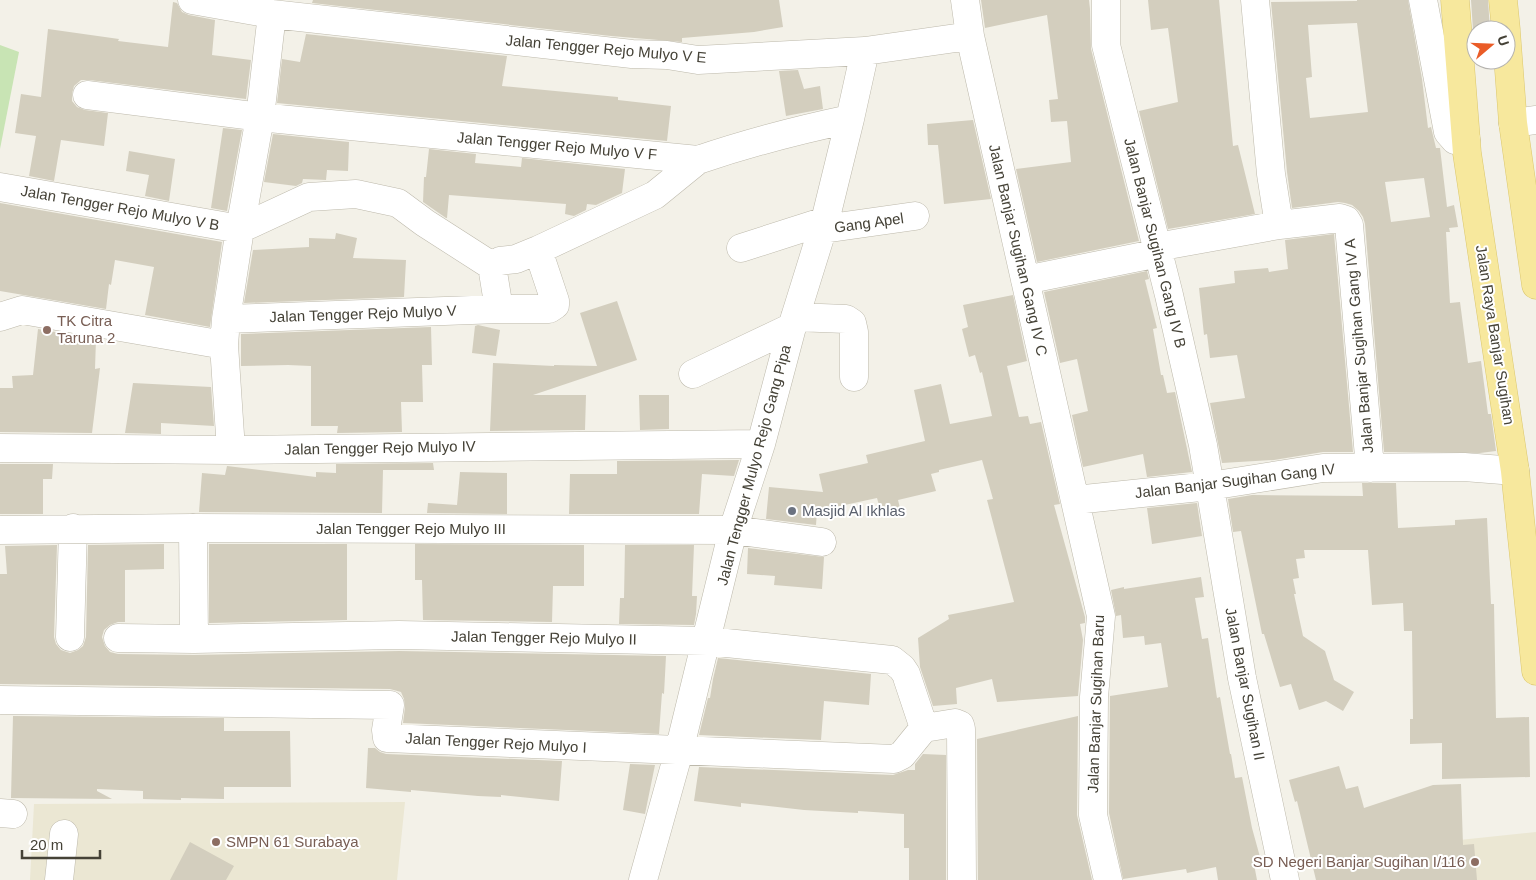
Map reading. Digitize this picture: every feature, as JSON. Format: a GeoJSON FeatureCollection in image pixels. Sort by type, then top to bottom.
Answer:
{"type":"FeatureCollection","features":[{"type":"Feature","properties":{"kind":"main road","name":"Jalan Raya Banjar Sugihan"},"geometry":{"type":"LineString","coordinates":[[1455,0],[1466,140],[1515,471],[1536,671]]}},
{"type":"Feature","properties":{"kind":"main road"},"geometry":{"type":"LineString","coordinates":[[1504,0],[1505,20]]}},
{"type":"Feature","properties":{"kind":"main road"},"geometry":{"type":"LineString","coordinates":[[1514,70],[1525,122],[1536,285]]}},
{"type":"Feature","properties":{"kind":"street","name":"Jalan Tengger Rejo Mulyo V E"},"geometry":{"type":"LineString","coordinates":[[192,0],[272,14],[632,54],[667,55],[698,60],[865,51],[970,36]]}},
{"type":"Feature","properties":{"kind":"street","name":"Jalan Banjar Sugihan Gang IV C"},"geometry":{"type":"LineString","coordinates":[[965,0],[970,36],[1075,500]]}},
{"type":"Feature","properties":{"kind":"street","name":"Jalan Banjar Sugihan Gang IV B"},"geometry":{"type":"LineString","coordinates":[[1106,0],[1106,45],[1158,250],[1210,486]]}},
{"type":"Feature","properties":{"kind":"street"},"geometry":{"type":"LineString","coordinates":[[1025,280],[1279,225],[1271,174],[1255,0]]}},
{"type":"Feature","properties":{"kind":"street"},"geometry":{"type":"LineString","coordinates":[[1423,0],[1448,132],[1454,140],[1466,140]]}},
{"type":"Feature","properties":{"kind":"street"},"geometry":{"type":"LineString","coordinates":[[231,450],[225,332],[240,229],[260,117],[272,14]]}},
{"type":"Feature","properties":{"kind":"street","name":"Jalan Tengger Mulyo Rejo Gang Pipa"},"geometry":{"type":"LineString","coordinates":[[643,880],[707,641],[733,530],[760,444],[793,322],[824,225],[865,51]]}},
{"type":"Feature","properties":{"kind":"street","name":"Jalan Tengger Rejo Mulyo V F"},"geometry":{"type":"LineString","coordinates":[[87,95],[260,117],[698,160],[753,144],[772,136],[850,119]]}},
{"type":"Feature","properties":{"kind":"street"},"geometry":{"type":"LineString","coordinates":[[492,266],[538,250],[655,195],[698,160]]}},
{"type":"Feature","properties":{"kind":"street","name":"Jalan Tengger Rejo Mulyo V B"},"geometry":{"type":"LineString","coordinates":[[0,187],[240,229]]}},
{"type":"Feature","properties":{"kind":"street"},"geometry":{"type":"LineString","coordinates":[[240,229],[309,196],[356,194],[398,203],[425,223],[492,266],[500,309]]}},
{"type":"Feature","properties":{"kind":"street","name":"Gang Apel"},"geometry":{"type":"LineString","coordinates":[[741,248],[824,225],[915,216]]}},
{"type":"Feature","properties":{"kind":"street","name":"Jalan Banjar Sugihan Gang IV A"},"geometry":{"type":"LineString","coordinates":[[1279,225],[1340,218],[1346,220],[1349,224],[1370,468]]}},
{"type":"Feature","properties":{"kind":"street","name":"Jalan Tengger Rejo Mulyo V"},"geometry":{"type":"LineString","coordinates":[[0,317],[22,310],[225,332],[500,309],[549,309],[555,305],[555,301],[538,250]]}},
{"type":"Feature","properties":{"kind":"street"},"geometry":{"type":"LineString","coordinates":[[693,374],[793,322],[846,319],[852,323],[854,332],[854,377]]}},
{"type":"Feature","properties":{"kind":"street","name":"Jalan Tengger Rejo Mulyo IV"},"geometry":{"type":"LineString","coordinates":[[0,448],[231,450],[760,444]]}},
{"type":"Feature","properties":{"kind":"street","name":"Jalan Banjar Sugihan Gang IV"},"geometry":{"type":"LineString","coordinates":[[1075,500],[1210,486],[1323,468],[1464,467],[1515,471]]}},
{"type":"Feature","properties":{"kind":"street","name":"Jalan Banjar Sugihan II"},"geometry":{"type":"LineString","coordinates":[[1210,486],[1242,678],[1285,880]]}},
{"type":"Feature","properties":{"kind":"street","name":"Jalan Banjar Sugihan Baru"},"geometry":{"type":"LineString","coordinates":[[1075,500],[1101,616],[1094,697],[1093,815],[1108,880]]}},
{"type":"Feature","properties":{"kind":"street"},"geometry":{"type":"LineString","coordinates":[[70,637],[73,528]]}},
{"type":"Feature","properties":{"kind":"street"},"geometry":{"type":"LineString","coordinates":[[193,528],[194,639]]}},
{"type":"Feature","properties":{"kind":"street","name":"Jalan Tengger Rejo Mulyo III"},"geometry":{"type":"LineString","coordinates":[[0,530],[193,528],[733,530],[822,542]]}},
{"type":"Feature","properties":{"kind":"street","name":"Jalan Tengger Rejo Mulyo II"},"geometry":{"type":"LineString","coordinates":[[118,638],[194,639],[399,635],[707,641],[892,660],[906,674],[924,728]]}},
{"type":"Feature","properties":{"kind":"street","name":"Jalan Tengger Rejo Mulyo I"},"geometry":{"type":"LineString","coordinates":[[0,700],[390,705],[386,730],[387,738],[894,759],[902,755],[924,728]]}},
{"type":"Feature","properties":{"kind":"street"},"geometry":{"type":"LineString","coordinates":[[924,728],[955,723],[961,729],[962,880]]}},
{"type":"Feature","properties":{"kind":"street"},"geometry":{"type":"LineString","coordinates":[[59,880],[64,834]]}},
{"type":"Feature","properties":{"kind":"shaded area","name":"SMPN 61 Surabaya"},"geometry":{"type":"Polygon","coordinates":[[[405,802],[397,880],[30,880],[34,804],[405,802]]]}},
{"type":"Feature","properties":{"kind":"shaded area","name":"SD Negeri Banjar Sugihan I/116"},"geometry":{"type":"Polygon","coordinates":[[[1536,832],[1536,880],[1416,880],[1412,845],[1536,832]]]}},
{"type":"Feature","properties":{"kind":"green space"},"geometry":{"type":"Polygon","coordinates":[[[0,45],[19,52],[0,149],[0,45]]]}},
{"type":"Feature","properties":{"kind":"building"},"geometry":{"type":"Polygon","coordinates":[[[313,0],[779,0],[783,27],[754,32],[682,38],[682,42],[312,3],[313,0]]]}},
{"type":"Feature","properties":{"kind":"building"},"geometry":{"type":"Polygon","coordinates":[[[981,0],[1089,0],[1091,49],[1139,241],[1037,262],[1016,169],[1071,162],[1067,121],[1051,122],[1049,100],[1058,99],[1047,15],[985,28],[981,0]]]}},
{"type":"Feature","properties":{"kind":"building"},"geometry":{"type":"Polygon","coordinates":[[[1148,0],[1219,0],[1233,146],[1238,145],[1255,214],[1168,229],[1139,111],[1178,102],[1168,28],[1151,30],[1148,0]]]}},
{"type":"Feature","properties":{"kind":"building"},"geometry":{"type":"Polygon","coordinates":[[[1408,0],[1422,79],[1428,128],[1431,127],[1436,148],[1440,148],[1447,207],[1454,205],[1458,227],[1449,228],[1450,232],[1446,232],[1450,303],[1460,302],[1468,363],[1481,361],[1488,414],[1491,414],[1496,451],[1480,453],[1384,452],[1363,217],[1352,205],[1338,202],[1292,208],[1271,2],[1408,0]],[[1357,23],[1308,25],[1312,77],[1306,78],[1310,118],[1368,112],[1357,23]],[[1424,178],[1385,182],[1391,222],[1430,217],[1424,178]]]}},
{"type":"Feature","properties":{"kind":"building"},"geometry":{"type":"Polygon","coordinates":[[[1471,0],[1488,0],[1489,20],[1472,20],[1471,0]]]}},
{"type":"Feature","properties":{"kind":"building"},"geometry":{"type":"Polygon","coordinates":[[[173,2],[177,3],[182,12],[189,15],[215,20],[212,55],[251,60],[246,99],[81,80],[74,86],[72,101],[77,107],[85,110],[108,113],[104,146],[61,140],[54,181],[29,176],[36,136],[15,133],[21,94],[41,97],[48,29],[168,47],[173,2]]]}},
{"type":"Feature","properties":{"kind":"building"},"geometry":{"type":"Polygon","coordinates":[[[306,34],[507,56],[502,86],[618,97],[618,100],[671,106],[667,141],[277,103],[282,59],[300,62],[306,34]]]}},
{"type":"Feature","properties":{"kind":"building"},"geometry":{"type":"Polygon","coordinates":[[[798,70],[804,89],[820,86],[823,109],[786,116],[779,71],[798,70]]]}},
{"type":"Feature","properties":{"kind":"building"},"geometry":{"type":"Polygon","coordinates":[[[973,120],[991,199],[944,204],[938,145],[928,145],[927,124],[973,120]]]}},
{"type":"Feature","properties":{"kind":"building"},"geometry":{"type":"Polygon","coordinates":[[[223,128],[242,130],[227,211],[211,208],[223,128]]]}},
{"type":"Feature","properties":{"kind":"building"},"geometry":{"type":"Polygon","coordinates":[[[273,134],[349,142],[348,171],[327,170],[326,180],[303,179],[302,183],[296,186],[264,182],[273,134]]]}},
{"type":"Feature","properties":{"kind":"building"},"geometry":{"type":"Polygon","coordinates":[[[429,149],[476,154],[475,163],[521,167],[522,158],[625,169],[622,193],[596,205],[587,204],[586,210],[574,216],[565,214],[566,204],[449,195],[446,218],[423,202],[424,177],[426,177],[429,149]]]}},
{"type":"Feature","properties":{"kind":"building"},"geometry":{"type":"Polygon","coordinates":[[[129,151],[175,159],[169,201],[145,196],[149,175],[126,171],[129,151]]]}},
{"type":"Feature","properties":{"kind":"building"},"geometry":{"type":"Polygon","coordinates":[[[0,203],[222,242],[210,327],[145,315],[154,267],[115,260],[111,285],[109,284],[106,309],[0,291],[0,203]]]}},
{"type":"Feature","properties":{"kind":"building"},"geometry":{"type":"Polygon","coordinates":[[[336,233],[357,238],[353,258],[406,260],[404,297],[244,303],[253,250],[309,247],[309,238],[335,239],[336,233]]]}},
{"type":"Feature","properties":{"kind":"building"},"geometry":{"type":"Polygon","coordinates":[[[1334,234],[1353,452],[1323,452],[1274,460],[1222,463],[1210,403],[1245,398],[1237,355],[1210,358],[1207,334],[1204,335],[1199,288],[1235,283],[1234,271],[1268,268],[1269,272],[1288,269],[1285,240],[1334,234]]]}},
{"type":"Feature","properties":{"kind":"building"},"geometry":{"type":"Polygon","coordinates":[[[1147,271],[1149,279],[1145,280],[1157,328],[1153,329],[1161,375],[1163,375],[1167,393],[1175,392],[1192,472],[1147,477],[1143,454],[1083,467],[1072,415],[1088,411],[1077,359],[1060,363],[1044,292],[1147,271]]]}},
{"type":"Feature","properties":{"kind":"building"},"geometry":{"type":"Polygon","coordinates":[[[1013,295],[1027,361],[1007,366],[1019,417],[1028,416],[1030,424],[1041,422],[1060,504],[1054,505],[1085,617],[1085,623],[1080,624],[1083,640],[1078,696],[997,702],[992,679],[956,688],[957,704],[933,706],[920,667],[918,638],[949,619],[948,615],[1014,602],[987,500],[993,499],[982,460],[939,470],[939,472],[931,474],[936,491],[898,500],[900,508],[881,512],[877,498],[817,511],[816,525],[766,519],[769,487],[823,492],[819,474],[868,463],[866,455],[925,441],[914,390],[941,384],[950,424],[992,416],[982,372],[980,373],[975,355],[969,357],[962,329],[968,327],[963,305],[1013,295]]]}},
{"type":"Feature","properties":{"kind":"building"},"geometry":{"type":"Polygon","coordinates":[[[617,301],[637,360],[533,395],[586,395],[585,430],[490,431],[493,363],[597,366],[580,313],[617,301]]]}},
{"type":"Feature","properties":{"kind":"building"},"geometry":{"type":"Polygon","coordinates":[[[475,326],[500,330],[496,356],[472,353],[475,326]]]}},
{"type":"Feature","properties":{"kind":"building"},"geometry":{"type":"Polygon","coordinates":[[[431,327],[432,365],[422,365],[423,402],[401,402],[402,432],[337,433],[338,426],[311,426],[311,366],[241,366],[241,334],[431,327]]]}},
{"type":"Feature","properties":{"kind":"building"},"geometry":{"type":"Polygon","coordinates":[[[38,329],[96,339],[95,369],[100,368],[92,433],[0,432],[0,388],[13,388],[12,376],[33,375],[38,329]]]}},
{"type":"Feature","properties":{"kind":"building"},"geometry":{"type":"Polygon","coordinates":[[[133,383],[211,387],[214,426],[161,423],[161,434],[125,433],[133,383]]]}},
{"type":"Feature","properties":{"kind":"building"},"geometry":{"type":"Polygon","coordinates":[[[639,395],[669,395],[669,429],[640,430],[639,395]]]}},
{"type":"Feature","properties":{"kind":"building"},"geometry":{"type":"Polygon","coordinates":[[[739,460],[734,476],[702,474],[699,514],[569,514],[570,474],[617,474],[617,461],[739,460]]]}},
{"type":"Feature","properties":{"kind":"building"},"geometry":{"type":"Polygon","coordinates":[[[433,463],[434,470],[383,470],[382,513],[199,512],[202,473],[225,475],[227,466],[316,477],[316,472],[336,473],[336,464],[433,463]]]}},
{"type":"Feature","properties":{"kind":"building"},"geometry":{"type":"Polygon","coordinates":[[[0,464],[53,464],[52,479],[43,479],[43,514],[0,514],[0,464]]]}},
{"type":"Feature","properties":{"kind":"building"},"geometry":{"type":"Polygon","coordinates":[[[460,472],[507,473],[507,514],[427,513],[428,503],[457,505],[460,472]]]}},
{"type":"Feature","properties":{"kind":"building"},"geometry":{"type":"Polygon","coordinates":[[[1362,483],[1396,483],[1398,528],[1455,525],[1455,520],[1487,518],[1491,604],[1494,604],[1496,718],[1529,717],[1530,777],[1442,779],[1442,743],[1410,744],[1410,719],[1413,719],[1412,631],[1404,631],[1403,603],[1372,605],[1368,550],[1304,550],[1305,558],[1296,559],[1299,578],[1293,579],[1296,594],[1294,594],[1303,636],[1325,651],[1334,680],[1354,692],[1343,711],[1326,701],[1299,710],[1291,684],[1280,687],[1264,634],[1262,634],[1241,531],[1233,532],[1228,499],[1252,495],[1363,496],[1362,483]]]}},
{"type":"Feature","properties":{"kind":"building"},"geometry":{"type":"Polygon","coordinates":[[[1197,503],[1202,536],[1152,544],[1147,508],[1197,503]]]}},
{"type":"Feature","properties":{"kind":"building"},"geometry":{"type":"Polygon","coordinates":[[[164,544],[164,569],[125,570],[125,622],[110,625],[104,630],[102,637],[105,646],[110,652],[118,654],[194,655],[399,651],[666,656],[659,734],[403,723],[404,699],[401,692],[390,689],[0,684],[0,574],[7,574],[5,546],[57,545],[54,637],[56,644],[61,650],[70,653],[83,646],[86,637],[88,545],[164,544]]]}},
{"type":"Feature","properties":{"kind":"building"},"geometry":{"type":"Polygon","coordinates":[[[209,544],[347,544],[347,620],[209,623],[209,544]]]}},
{"type":"Feature","properties":{"kind":"building"},"geometry":{"type":"Polygon","coordinates":[[[415,544],[584,545],[584,586],[553,586],[552,622],[423,620],[422,580],[415,580],[415,544]]]}},
{"type":"Feature","properties":{"kind":"building"},"geometry":{"type":"Polygon","coordinates":[[[625,545],[694,545],[692,596],[697,596],[694,625],[619,624],[620,598],[624,598],[625,545]]]}},
{"type":"Feature","properties":{"kind":"building"},"geometry":{"type":"Polygon","coordinates":[[[748,548],[824,557],[822,589],[774,585],[775,576],[747,574],[748,548]]]}},
{"type":"Feature","properties":{"kind":"building"},"geometry":{"type":"Polygon","coordinates":[[[1201,577],[1204,597],[1195,598],[1202,639],[1208,638],[1217,698],[1220,697],[1235,778],[1242,777],[1260,857],[1253,859],[1257,880],[1218,880],[1216,867],[1187,873],[1186,869],[1123,879],[1109,813],[1110,696],[1168,687],[1161,643],[1145,645],[1144,636],[1123,638],[1121,615],[1116,616],[1111,590],[1201,577]]]}},
{"type":"Feature","properties":{"kind":"building"},"geometry":{"type":"Polygon","coordinates":[[[718,658],[871,674],[869,705],[824,701],[821,740],[699,735],[708,698],[710,698],[718,658]]]}},
{"type":"Feature","properties":{"kind":"building"},"geometry":{"type":"Polygon","coordinates":[[[13,716],[224,718],[224,731],[290,731],[291,787],[224,787],[224,799],[143,799],[143,791],[97,789],[97,791],[112,799],[11,798],[13,716]]]}},
{"type":"Feature","properties":{"kind":"building"},"geometry":{"type":"Polygon","coordinates":[[[1078,716],[1077,815],[1092,880],[978,880],[977,739],[1078,716]]]}},
{"type":"Feature","properties":{"kind":"building"},"geometry":{"type":"Polygon","coordinates":[[[368,748],[375,748],[386,754],[562,761],[559,801],[501,795],[501,797],[478,796],[366,788],[368,748]]]}},
{"type":"Feature","properties":{"kind":"building"},"geometry":{"type":"Polygon","coordinates":[[[923,754],[946,755],[946,880],[909,880],[909,848],[904,848],[904,814],[804,810],[741,803],[741,807],[694,801],[699,767],[893,775],[908,770],[915,770],[915,764],[923,754]]]}},
{"type":"Feature","properties":{"kind":"building"},"geometry":{"type":"Polygon","coordinates":[[[630,764],[655,765],[645,814],[623,810],[630,764]]]}},
{"type":"Feature","properties":{"kind":"building"},"geometry":{"type":"Polygon","coordinates":[[[1339,766],[1346,789],[1358,786],[1364,808],[1433,785],[1461,784],[1463,845],[1474,844],[1477,880],[1316,880],[1297,801],[1295,802],[1289,780],[1339,766]]]}},
{"type":"Feature","properties":{"kind":"building"},"geometry":{"type":"Polygon","coordinates":[[[190,842],[234,866],[226,880],[170,880],[190,842]]]}},
{"type":"Feature","properties":{"kind":"place","name":"TK Citra Taruna 2"},"geometry":{"type":"Point","coordinates":[47,330]}},
{"type":"Feature","properties":{"kind":"place","name":"Masjid Al Ikhlas"},"geometry":{"type":"Point","coordinates":[792,511]}},
{"type":"Feature","properties":{"kind":"place","name":"SMPN 61 Surabaya"},"geometry":{"type":"Point","coordinates":[216,842]}},
{"type":"Feature","properties":{"kind":"place","name":"SD Negeri Banjar Sugihan I/116"},"geometry":{"type":"Point","coordinates":[1475,862]}}]}
